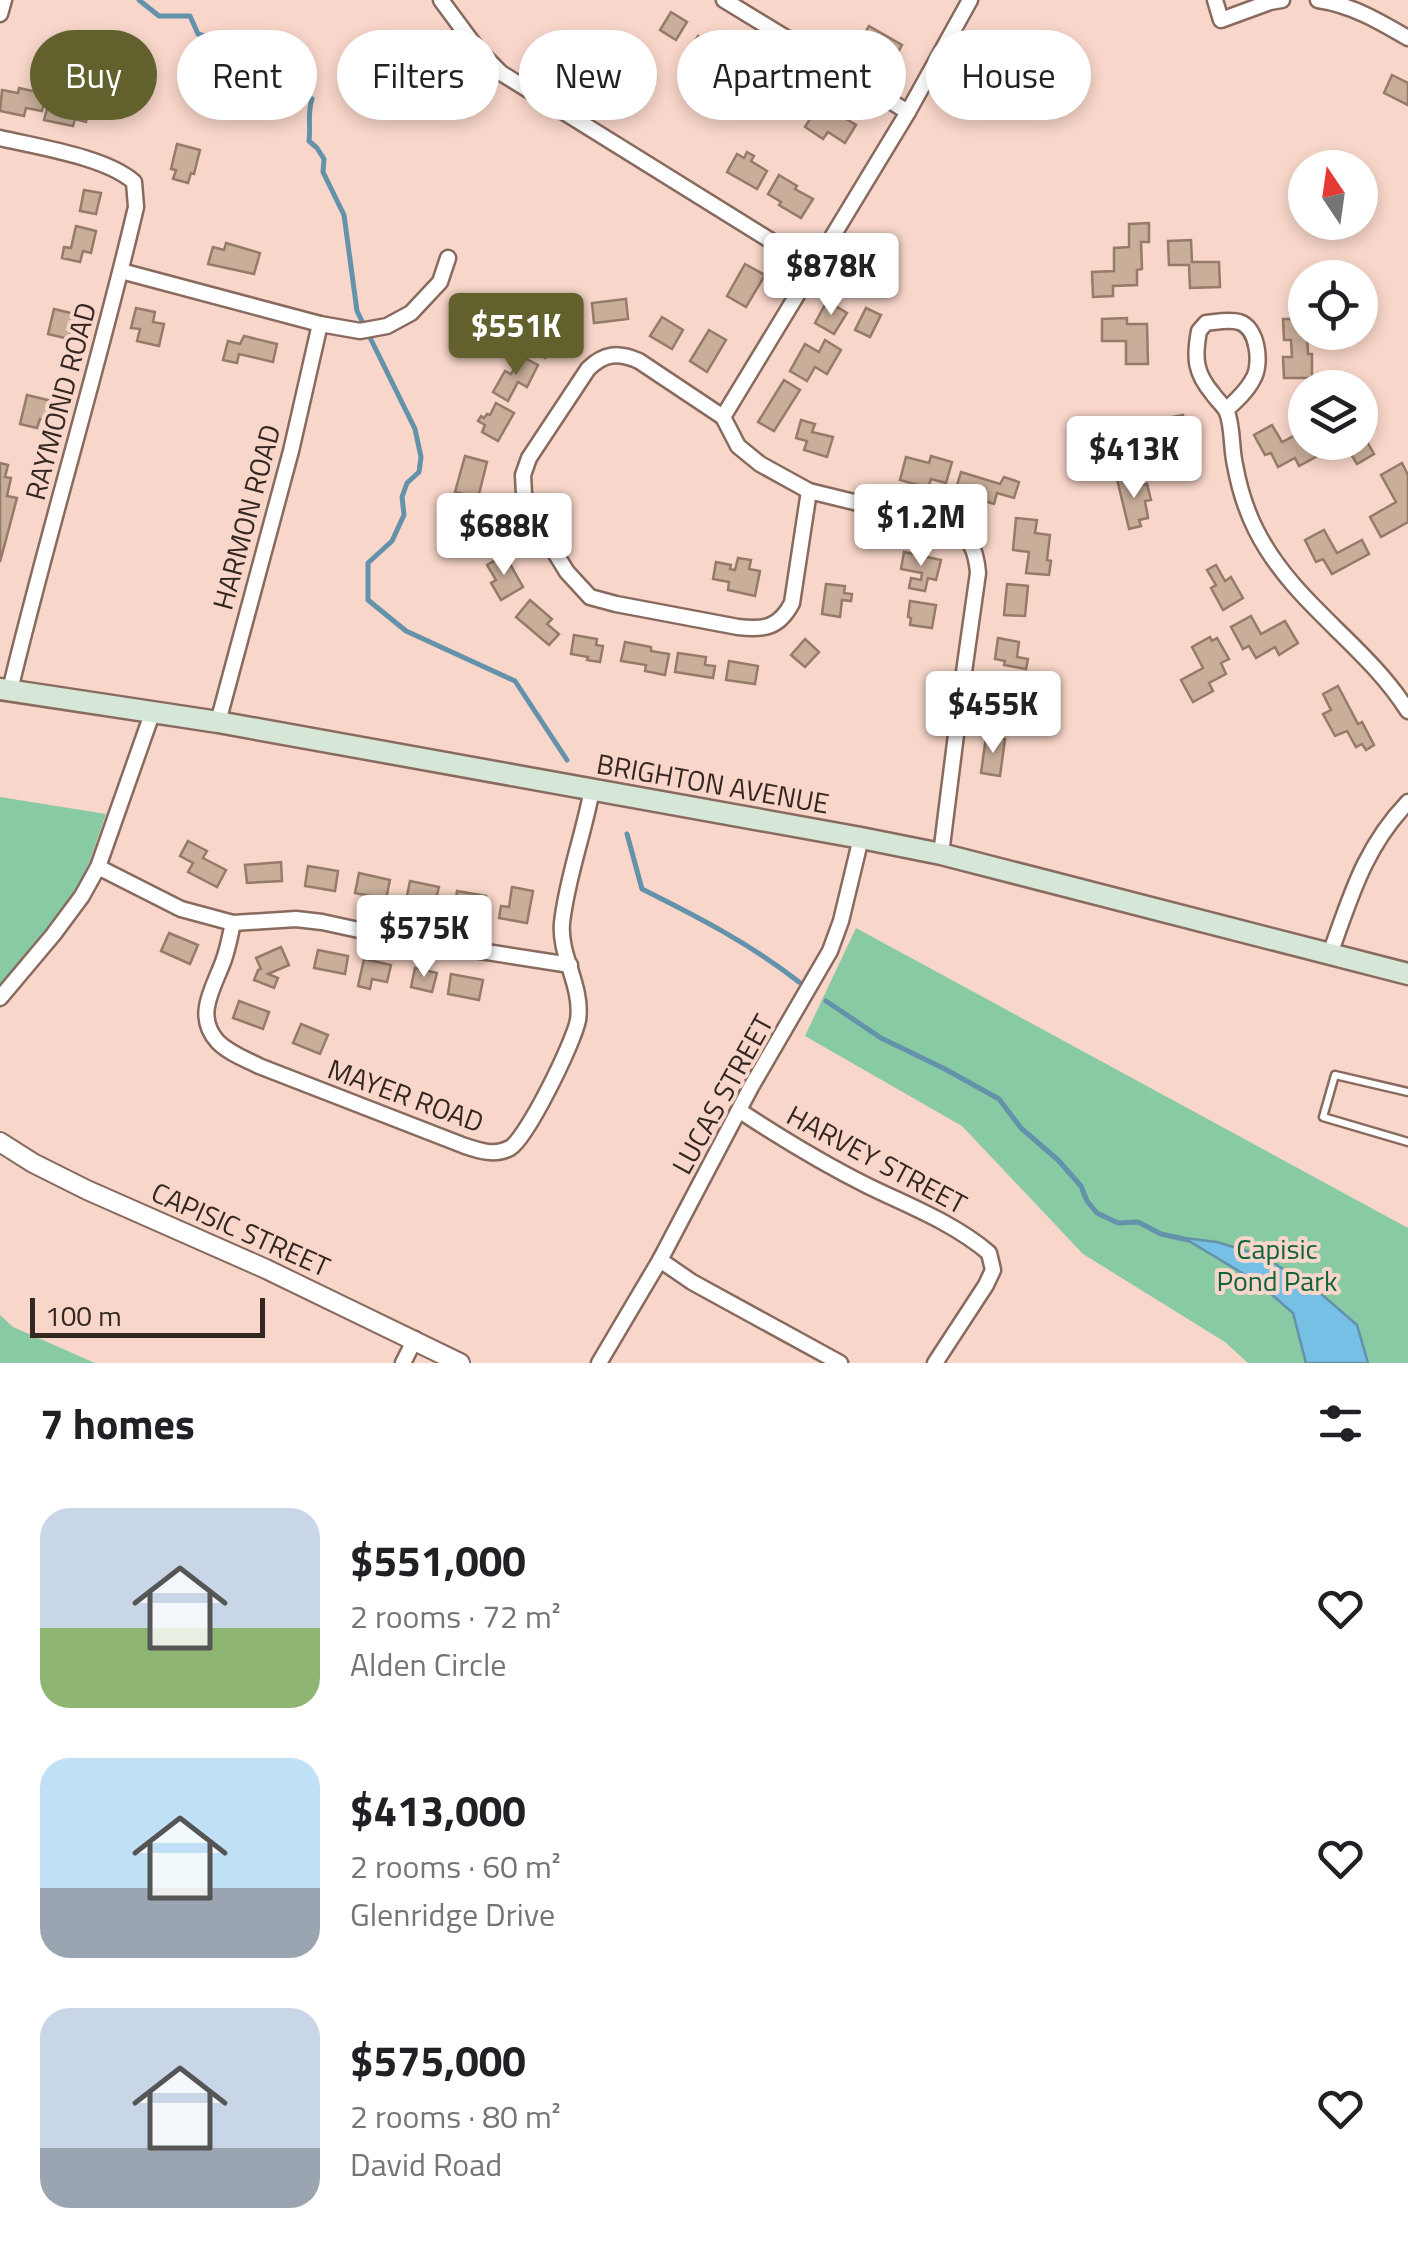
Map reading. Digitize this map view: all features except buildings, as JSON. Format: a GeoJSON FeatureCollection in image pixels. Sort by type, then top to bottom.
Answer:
{"type":"FeatureCollection","features":[{"type":"Feature","properties":{"kind":"main road","name":"BRIGHTON AVENUE"},"geometry":{"type":"LineString","coordinates":[[5,689],[218,722],[941,854],[1408,974]]}},
{"type":"Feature","properties":{"kind":"street"},"geometry":{"type":"LineString","coordinates":[[0,14],[4,0]]}},
{"type":"Feature","properties":{"kind":"street"},"geometry":{"type":"LineString","coordinates":[[440,0],[501,73],[813,267]]}},
{"type":"Feature","properties":{"kind":"street"},"geometry":{"type":"LineString","coordinates":[[724,0],[908,112]]}},
{"type":"Feature","properties":{"kind":"street"},"geometry":{"type":"LineString","coordinates":[[723,417],[908,112],[970,0]]}},
{"type":"Feature","properties":{"kind":"street"},"geometry":{"type":"LineString","coordinates":[[1215,0],[1221,20],[1282,0]]}},
{"type":"Feature","properties":{"kind":"street"},"geometry":{"type":"LineString","coordinates":[[1318,0],[1366,14],[1408,38]]}},
{"type":"Feature","properties":{"kind":"street","name":"RAYMOND ROAD"},"geometry":{"type":"LineString","coordinates":[[0,138],[106,164],[123,172],[134,182],[136,207],[94,378],[5,689]]}},
{"type":"Feature","properties":{"kind":"street"},"geometry":{"type":"LineString","coordinates":[[121,271],[360,331],[400,321],[440,282],[448,258]]}},
{"type":"Feature","properties":{"kind":"street"},"geometry":{"type":"LineString","coordinates":[[1226,410],[1256,375],[1254,339],[1241,322],[1206,323],[1199,331],[1196,358],[1201,380],[1226,410],[1235,465],[1255,528],[1300,595],[1362,653],[1408,710]]}},
{"type":"Feature","properties":{"kind":"street","name":"HARMON ROAD"},"geometry":{"type":"LineString","coordinates":[[218,722],[320,324]]}},
{"type":"Feature","properties":{"kind":"street"},"geometry":{"type":"LineString","coordinates":[[809,492],[792,602],[784,618],[757,629],[590,597],[567,572],[530,512],[523,476],[529,458],[588,369],[599,359],[626,356],[723,417],[738,446],[760,464],[809,492],[948,525],[962,532],[972,544],[978,573],[941,854]]}},
{"type":"Feature","properties":{"kind":"street"},"geometry":{"type":"LineString","coordinates":[[0,998],[53,936],[98,867],[153,711]]}},
{"type":"Feature","properties":{"kind":"street","name":"MAYER ROAD"},"geometry":{"type":"LineString","coordinates":[[233,923],[205,1008],[208,1028],[219,1043],[259,1066],[480,1151],[512,1147],[567,1054],[578,1020],[575,981],[563,944],[562,926],[573,860],[592,788]]}},
{"type":"Feature","properties":{"kind":"street"},"geometry":{"type":"LineString","coordinates":[[1330,954],[1368,854],[1408,802]]}},
{"type":"Feature","properties":{"kind":"street","name":"LUCAS STREET"},"geometry":{"type":"LineString","coordinates":[[599,1363],[830,951],[860,838]]}},
{"type":"Feature","properties":{"kind":"street"},"geometry":{"type":"LineString","coordinates":[[98,867],[181,908],[233,923],[296,919],[322,922],[570,965]]}},
{"type":"Feature","properties":{"kind":"street","name":"HARVEY STREET"},"geometry":{"type":"LineString","coordinates":[[740,1111],[862,1183],[960,1231],[990,1254],[993,1270],[986,1285],[935,1363]]}},
{"type":"Feature","properties":{"kind":"street","name":"CAPISIC STREET"},"geometry":{"type":"LineString","coordinates":[[0,1142],[33,1164],[87,1190],[266,1269],[460,1363]]}},
{"type":"Feature","properties":{"kind":"street"},"geometry":{"type":"LineString","coordinates":[[660,1260],[692,1282],[840,1363]]}},
{"type":"Feature","properties":{"kind":"street"},"geometry":{"type":"LineString","coordinates":[[403,1363],[415,1339]]}},
{"type":"Feature","properties":{"kind":"lane"},"geometry":{"type":"LineString","coordinates":[[1408,1092],[1336,1074],[1323,1117],[1408,1142]]}},
{"type":"Feature","properties":{"kind":"green space"},"geometry":{"type":"Polygon","coordinates":[[[0,797],[106,814],[82,883],[67,909],[0,990],[0,797]]]}},
{"type":"Feature","properties":{"kind":"green space","name":"Capisic Pond Park"},"geometry":{"type":"Polygon","coordinates":[[[856,928],[1408,1228],[1408,1363],[1248,1363],[1225,1342],[1083,1254],[962,1126],[805,1036],[856,928]]]}},
{"type":"Feature","properties":{"kind":"green space"},"geometry":{"type":"Polygon","coordinates":[[[0,1315],[13,1327],[95,1363],[0,1363],[0,1315]]]}},
{"type":"Feature","properties":{"kind":"water"},"geometry":{"type":"Polygon","coordinates":[[[1184,1238],[1217,1242],[1263,1256],[1319,1292],[1357,1325],[1368,1363],[1306,1363],[1293,1313],[1257,1282],[1184,1238]]]}},
{"type":"Feature","properties":{"kind":"waterway"},"geometry":{"type":"LineString","coordinates":[[139,0],[159,16],[190,16],[198,34],[219,33],[249,51],[277,59],[298,88],[312,99],[309,141],[324,159],[323,172],[344,215],[357,311],[415,429],[421,457],[419,472],[407,483],[402,497],[404,515],[392,541],[368,563],[368,600],[406,631],[515,681],[567,760]]}},
{"type":"Feature","properties":{"kind":"waterway"},"geometry":{"type":"LineString","coordinates":[[627,834],[642,889],[742,943],[799,982]]}},
{"type":"Feature","properties":{"kind":"waterway"},"geometry":{"type":"LineString","coordinates":[[826,1001],[881,1038],[999,1099],[1021,1128],[1081,1186],[1097,1213],[1118,1223],[1138,1222],[1161,1234],[1188,1240]]}}]}
